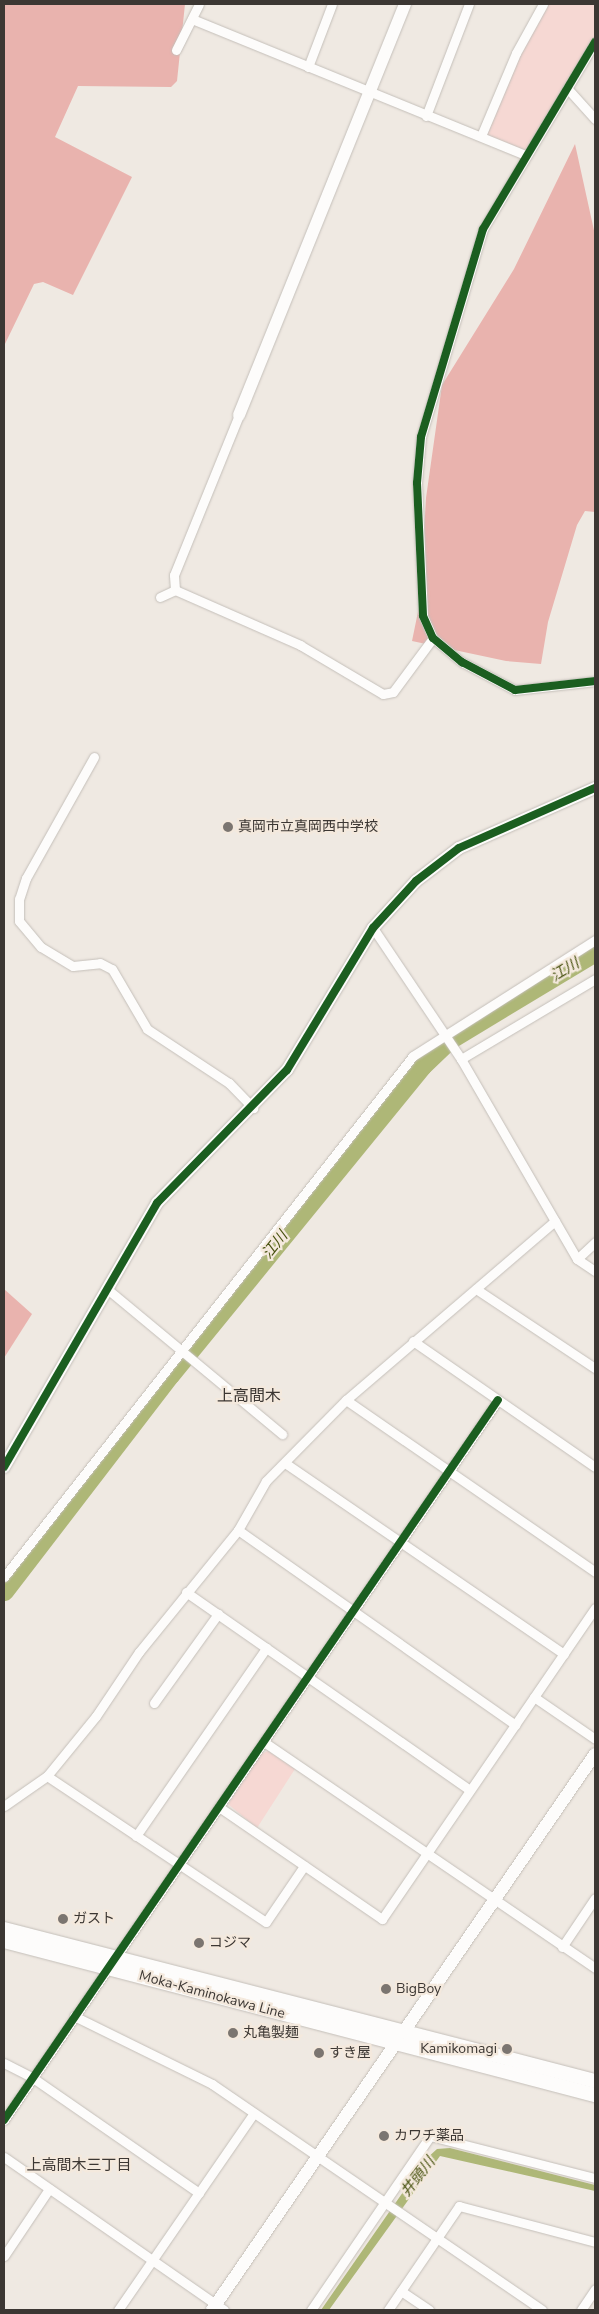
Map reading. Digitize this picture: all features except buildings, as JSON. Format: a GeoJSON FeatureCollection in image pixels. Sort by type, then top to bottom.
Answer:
{"type":"FeatureCollection","features":[{"type":"Feature","properties":{"kind":"main road","name":"Moka-Kaminokawa Line"},"geometry":{"type":"LineString","coordinates":[[4,1929],[112,1962],[396,2043],[595,2095]]}},
{"type":"Feature","properties":{"kind":"main road","name":"Moka-Kaminokawa Line"},"geometry":{"type":"LineString","coordinates":[[4,1941],[112,1962],[404,2031],[595,2081]]}},
{"type":"Feature","properties":{"kind":"street"},"geometry":{"type":"LineString","coordinates":[[176,50],[199,4]]}},
{"type":"Feature","properties":{"kind":"street"},"geometry":{"type":"LineString","coordinates":[[175,590],[174,575],[405,4]]}},
{"type":"Feature","properties":{"kind":"street"},"geometry":{"type":"LineString","coordinates":[[426,116],[470,4]]}},
{"type":"Feature","properties":{"kind":"street"},"geometry":{"type":"LineString","coordinates":[[481,136],[516,53],[543,4]]}},
{"type":"Feature","properties":{"kind":"street"},"geometry":{"type":"LineString","coordinates":[[308,67],[328,5]]}},
{"type":"Feature","properties":{"kind":"street"},"geometry":{"type":"LineString","coordinates":[[192,19],[369,93],[526,155]]}},
{"type":"Feature","properties":{"kind":"street"},"geometry":{"type":"LineString","coordinates":[[595,42],[483,229],[421,437],[417,483],[424,616],[433,638],[462,662],[515,690],[595,680]]}},
{"type":"Feature","properties":{"kind":"street"},"geometry":{"type":"LineString","coordinates":[[568,88],[595,118]]}},
{"type":"Feature","properties":{"kind":"street"},"geometry":{"type":"LineString","coordinates":[[160,597],[175,590],[300,645],[383,694],[393,692],[433,638]]}},
{"type":"Feature","properties":{"kind":"street"},"geometry":{"type":"LineString","coordinates":[[94,758],[26,878],[19,899],[19,921],[41,946],[73,966],[100,963],[112,969],[147,1029],[229,1083],[253,1108]]}},
{"type":"Feature","properties":{"kind":"street"},"geometry":{"type":"LineString","coordinates":[[4,1467],[106,1288],[157,1203],[253,1108],[306,1041],[373,928],[416,881],[459,848],[595,788]]}},
{"type":"Feature","properties":{"kind":"street"},"geometry":{"type":"LineString","coordinates":[[373,928],[445,1033],[577,1258],[595,1271]]}},
{"type":"Feature","properties":{"kind":"street"},"geometry":{"type":"LineString","coordinates":[[4,1578],[183,1352],[413,1056],[445,1033],[595,940]]}},
{"type":"Feature","properties":{"kind":"street"},"geometry":{"type":"LineString","coordinates":[[461,1059],[595,979]]}},
{"type":"Feature","properties":{"kind":"street"},"geometry":{"type":"LineString","coordinates":[[4,1806],[47,1776],[186,1592],[238,1530],[266,1481],[346,1400],[555,1221]]}},
{"type":"Feature","properties":{"kind":"street"},"geometry":{"type":"LineString","coordinates":[[577,1258],[595,1242]]}},
{"type":"Feature","properties":{"kind":"street"},"geometry":{"type":"LineString","coordinates":[[106,1288],[282,1434]]}},
{"type":"Feature","properties":{"kind":"street"},"geometry":{"type":"LineString","coordinates":[[476,1289],[595,1368]]}},
{"type":"Feature","properties":{"kind":"street"},"geometry":{"type":"LineString","coordinates":[[413,1341],[595,1465]]}},
{"type":"Feature","properties":{"kind":"street"},"geometry":{"type":"LineString","coordinates":[[346,1400],[595,1572]]}},
{"type":"Feature","properties":{"kind":"street"},"geometry":{"type":"LineString","coordinates":[[4,2120],[498,1400]]}},
{"type":"Feature","properties":{"kind":"street"},"geometry":{"type":"LineString","coordinates":[[284,1463],[564,1654]]}},
{"type":"Feature","properties":{"kind":"street"},"geometry":{"type":"LineString","coordinates":[[238,1530],[515,1725]]}},
{"type":"Feature","properties":{"kind":"street"},"geometry":{"type":"LineString","coordinates":[[186,1592],[470,1790]]}},
{"type":"Feature","properties":{"kind":"street"},"geometry":{"type":"LineString","coordinates":[[219,1807],[382,1919],[595,1608]]}},
{"type":"Feature","properties":{"kind":"street"},"geometry":{"type":"LineString","coordinates":[[154,1703],[218,1614]]}},
{"type":"Feature","properties":{"kind":"street"},"geometry":{"type":"LineString","coordinates":[[136,1836],[266,1648]]}},
{"type":"Feature","properties":{"kind":"street"},"geometry":{"type":"LineString","coordinates":[[534,1696],[595,1739]]}},
{"type":"Feature","properties":{"kind":"street"},"geometry":{"type":"LineString","coordinates":[[264,1742],[595,1968]]}},
{"type":"Feature","properties":{"kind":"street"},"geometry":{"type":"LineString","coordinates":[[4,2157],[217,2308],[318,2156],[595,1754]]}},
{"type":"Feature","properties":{"kind":"street"},"geometry":{"type":"LineString","coordinates":[[47,1776],[266,1922],[304,1866]]}},
{"type":"Feature","properties":{"kind":"street"},"geometry":{"type":"LineString","coordinates":[[562,1946],[595,1898]]}},
{"type":"Feature","properties":{"kind":"street"},"geometry":{"type":"LineString","coordinates":[[74,2016],[212,2084],[542,2310]]}},
{"type":"Feature","properties":{"kind":"street"},"geometry":{"type":"LineString","coordinates":[[4,2063],[33,2078],[199,2193]]}},
{"type":"Feature","properties":{"kind":"street"},"geometry":{"type":"LineString","coordinates":[[118,2310],[254,2112]]}},
{"type":"Feature","properties":{"kind":"street"},"geometry":{"type":"LineString","coordinates":[[311,2310],[430,2136],[436,2135],[595,2178]]}},
{"type":"Feature","properties":{"kind":"street"},"geometry":{"type":"LineString","coordinates":[[4,2256],[50,2189]]}},
{"type":"Feature","properties":{"kind":"street"},"geometry":{"type":"LineString","coordinates":[[388,2310],[459,2206],[595,2242]]}},
{"type":"Feature","properties":{"kind":"street"},"geometry":{"type":"LineString","coordinates":[[581,2310],[595,2289]]}},
{"type":"Feature","properties":{"kind":"street"},"geometry":{"type":"LineString","coordinates":[[401,2291],[430,2310]]}},
{"type":"Feature","properties":{"kind":"shaded area"},"geometry":{"type":"Polygon","coordinates":[[[4,4],[185,4],[177,81],[171,87],[78,86],[55,137],[132,177],[73,295],[43,282],[34,284],[4,346],[4,4]]]}},
{"type":"Feature","properties":{"kind":"shaded area"},"geometry":{"type":"Polygon","coordinates":[[[543,4],[595,4],[595,42],[526,155],[481,136],[543,4]]]}},
{"type":"Feature","properties":{"kind":"shaded area"},"geometry":{"type":"Polygon","coordinates":[[[575,144],[595,235],[595,512],[585,511],[577,525],[548,622],[541,664],[506,661],[412,641],[420,602],[426,498],[442,385],[514,269],[575,144]]]}},
{"type":"Feature","properties":{"kind":"shaded area"},"geometry":{"type":"Polygon","coordinates":[[[4,1289],[32,1314],[4,1358],[4,1289]]]}},
{"type":"Feature","properties":{"kind":"shaded area"},"geometry":{"type":"Polygon","coordinates":[[[268,1751],[295,1769],[257,1828],[228,1804],[261,1754],[268,1751]]]}},
{"type":"Feature","properties":{"kind":"water","name":"井頭川"},"geometry":{"type":"Polygon","coordinates":[[[450,2148],[595,2185],[595,2191],[440,2156],[329,2310],[321,2310],[426,2159],[437,2149],[450,2148]]]}},
{"type":"Feature","properties":{"kind":"waterway","name":"江川"},"geometry":{"type":"LineString","coordinates":[[4,1591],[170,1375],[422,1066],[449,1040],[595,952]]}},
{"type":"Feature","properties":{"kind":"cycle path"},"geometry":{"type":"LineString","coordinates":[[595,42],[483,229],[421,437],[417,483],[423,616],[433,638],[462,662],[515,690],[595,681]]}},
{"type":"Feature","properties":{"kind":"cycle path"},"geometry":{"type":"LineString","coordinates":[[4,1467],[157,1203],[287,1070],[373,928],[416,881],[459,848],[595,788]]}},
{"type":"Feature","properties":{"kind":"cycle path"},"geometry":{"type":"LineString","coordinates":[[4,2120],[498,1400]]}},
{"type":"Feature","properties":{"kind":"place","name":"真岡市立真岡西中学校"},"geometry":{"type":"Point","coordinates":[228,827]}},
{"type":"Feature","properties":{"kind":"place","name":"ガスト"},"geometry":{"type":"Point","coordinates":[63,1919]}},
{"type":"Feature","properties":{"kind":"place","name":"コジマ"},"geometry":{"type":"Point","coordinates":[199,1943]}},
{"type":"Feature","properties":{"kind":"place","name":"BigBoy"},"geometry":{"type":"Point","coordinates":[386,1989]}},
{"type":"Feature","properties":{"kind":"place","name":"丸亀製麺"},"geometry":{"type":"Point","coordinates":[233,2033]}},
{"type":"Feature","properties":{"kind":"place","name":"Kamikomagi"},"geometry":{"type":"Point","coordinates":[507,2049]}},
{"type":"Feature","properties":{"kind":"place","name":"すき屋"},"geometry":{"type":"Point","coordinates":[319,2053]}},
{"type":"Feature","properties":{"kind":"place","name":"カワチ薬品"},"geometry":{"type":"Point","coordinates":[384,2136]}},
{"type":"Feature","properties":{"kind":"district","name":"上高間木"},"geometry":{"type":"Point","coordinates":[249,1396]}},
{"type":"Feature","properties":{"kind":"district","name":"上高間木三丁目"},"geometry":{"type":"Point","coordinates":[79,2166]}}]}
